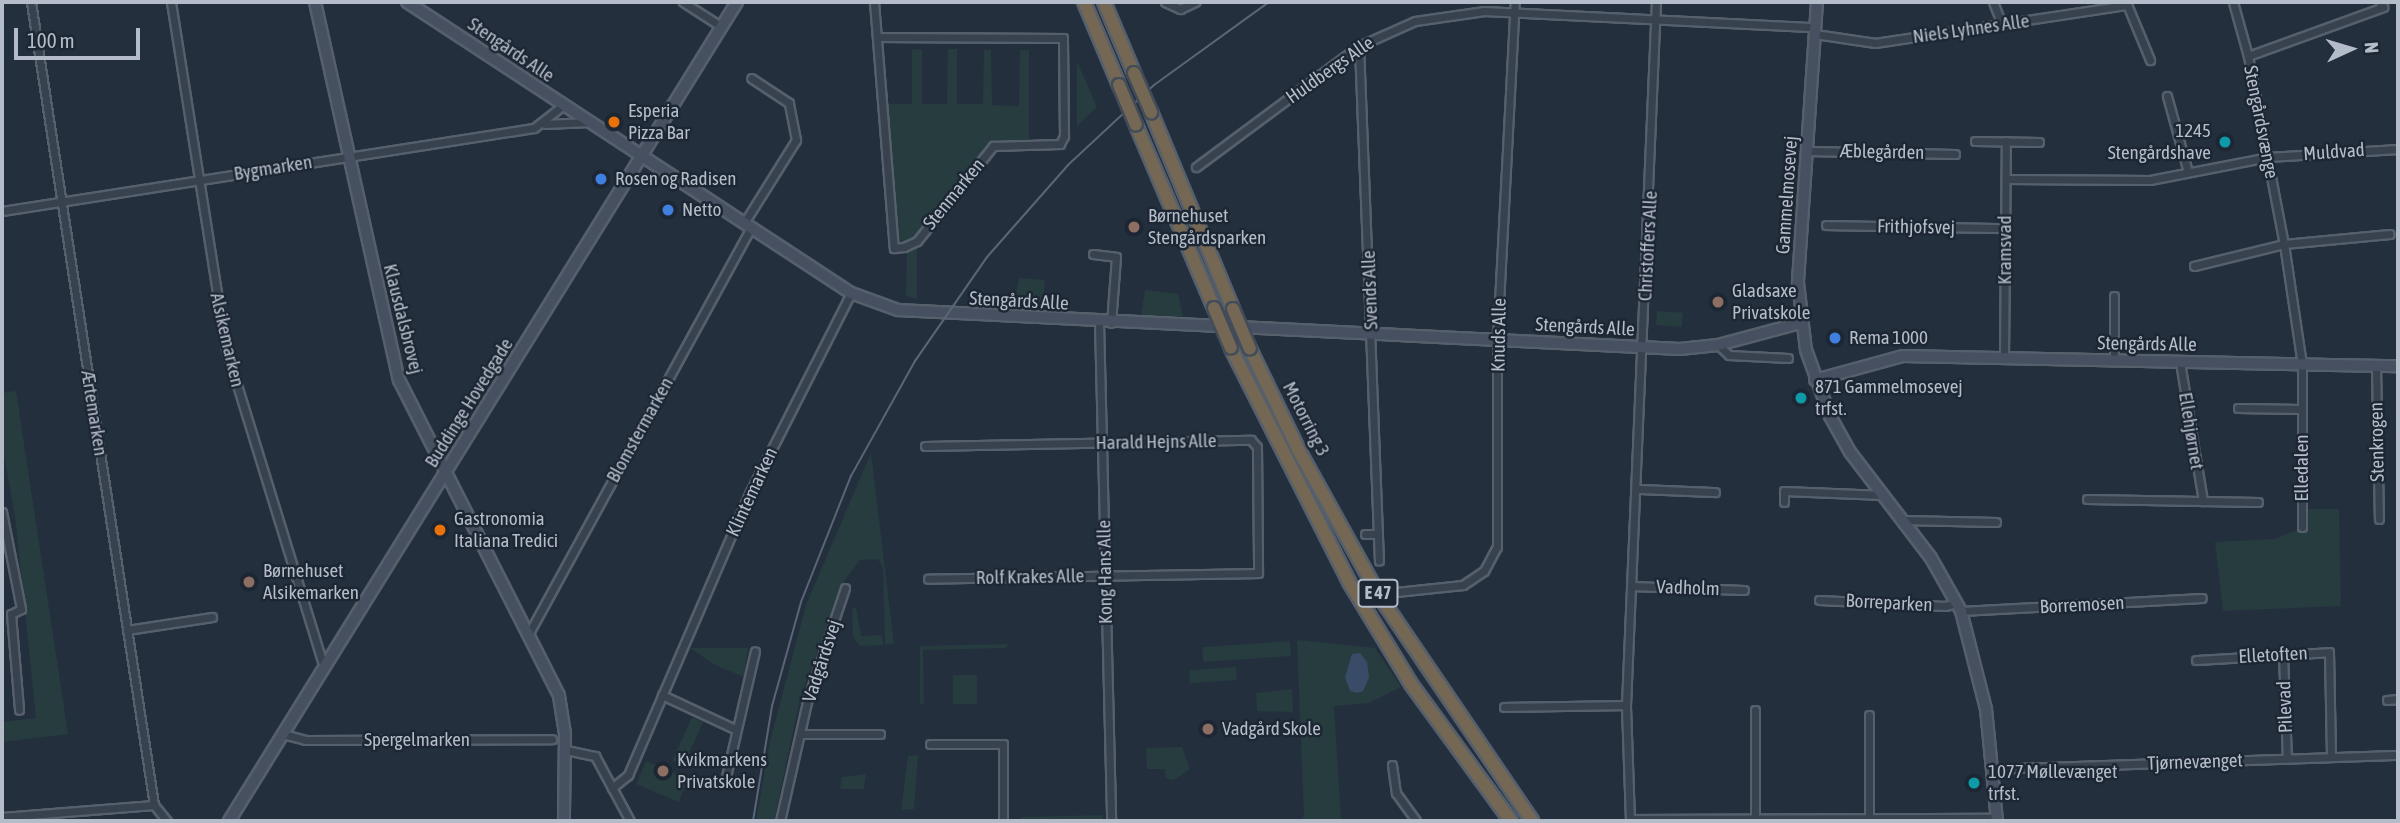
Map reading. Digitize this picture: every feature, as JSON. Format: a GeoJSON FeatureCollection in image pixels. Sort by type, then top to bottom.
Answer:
{"type":"FeatureCollection","features":[{"type":"Feature","properties":{"kind":"highway","name":"Motorring 3"},"geometry":{"type":"LineString","coordinates":[[1084,2],[1231,348],[1349,582],[1411,684],[1511,821]]}},
{"type":"Feature","properties":{"kind":"highway","name":"Motorring 3"},"geometry":{"type":"LineString","coordinates":[[1104,2],[1250,349],[1299,451],[1380,597],[1532,821]]}},
{"type":"Feature","properties":{"kind":"street","name":"Ærtemarken"},"geometry":{"type":"LineString","coordinates":[[30,2],[154,804],[167,821]]}},
{"type":"Feature","properties":{"kind":"street","name":"Alsikemarken"},"geometry":{"type":"LineString","coordinates":[[171,2],[226,349],[324,668]]}},
{"type":"Feature","properties":{"kind":"street","name":"Klausdalsbrovej"},"geometry":{"type":"LineString","coordinates":[[315,2],[388,347],[412,413],[529,633],[559,696],[566,750],[564,821]]}},
{"type":"Feature","properties":{"kind":"street","name":"Stengårds Alle"},"geometry":{"type":"LineString","coordinates":[[407,2],[852,293],[915,314],[1643,348],[1718,345],[1800,323]]}},
{"type":"Feature","properties":{"kind":"street"},"geometry":{"type":"LineString","coordinates":[[683,2],[722,27]]}},
{"type":"Feature","properties":{"kind":"street","name":"Buddinge Hovedgade"},"geometry":{"type":"LineString","coordinates":[[229,821],[737,2]]}},
{"type":"Feature","properties":{"kind":"street","name":"Stenmarken"},"geometry":{"type":"LineString","coordinates":[[874,2],[894,248],[916,241],[993,146],[1060,144],[1063,136],[1063,38],[878,37]]}},
{"type":"Feature","properties":{"kind":"street"},"geometry":{"type":"LineString","coordinates":[[1165,2],[1180,9],[1195,2]]}},
{"type":"Feature","properties":{"kind":"street","name":"Knuds Alle"},"geometry":{"type":"LineString","coordinates":[[1396,592],[1463,585],[1484,571],[1497,547],[1497,341],[1515,2]]}},
{"type":"Feature","properties":{"kind":"street","name":"Christoffers Alle"},"geometry":{"type":"LineString","coordinates":[[1630,820],[1626,705],[1658,19],[1656,2]]}},
{"type":"Feature","properties":{"kind":"street","name":"Gammelmosevej"},"geometry":{"type":"LineString","coordinates":[[1817,2],[1798,283],[1800,323],[1815,380],[1850,452],[1902,520],[1959,607],[1979,670],[1997,820]]}},
{"type":"Feature","properties":{"kind":"street"},"geometry":{"type":"LineString","coordinates":[[1993,2],[2002,24]]}},
{"type":"Feature","properties":{"kind":"street","name":"Stengårdsvænge"},"geometry":{"type":"LineString","coordinates":[[2233,2],[2248,55],[2284,244],[2302,365]]}},
{"type":"Feature","properties":{"kind":"street"},"geometry":{"type":"LineString","coordinates":[[2248,55],[2383,7],[2380,2]]}},
{"type":"Feature","properties":{"kind":"street"},"geometry":{"type":"LineString","coordinates":[[2126,4],[2150,60]]}},
{"type":"Feature","properties":{"kind":"street","name":"Niels Lyhnes Alle"},"geometry":{"type":"LineString","coordinates":[[1815,31],[1875,43],[2126,4]]}},
{"type":"Feature","properties":{"kind":"street","name":"Huldbergs Alle"},"geometry":{"type":"LineString","coordinates":[[1196,167],[1359,46],[1415,21],[1457,13],[1514,12],[1815,31]]}},
{"type":"Feature","properties":{"kind":"street","name":"Svends Alle"},"geometry":{"type":"LineString","coordinates":[[1359,46],[1379,561]]}},
{"type":"Feature","properties":{"kind":"street","name":"Blomstermarken"},"geometry":{"type":"LineString","coordinates":[[529,633],[796,140],[789,103],[751,78]]}},
{"type":"Feature","properties":{"kind":"street"},"geometry":{"type":"LineString","coordinates":[[2167,96],[2188,172]]}},
{"type":"Feature","properties":{"kind":"street"},"geometry":{"type":"LineString","coordinates":[[545,124],[563,105]]}},
{"type":"Feature","properties":{"kind":"street","name":"Bygmarken"},"geometry":{"type":"LineString","coordinates":[[2,211],[545,124],[589,122]]}},
{"type":"Feature","properties":{"kind":"street"},"geometry":{"type":"LineString","coordinates":[[1975,141],[2039,142]]}},
{"type":"Feature","properties":{"kind":"street","name":"Kramsvad"},"geometry":{"type":"LineString","coordinates":[[2004,358],[2006,142]]}},
{"type":"Feature","properties":{"kind":"street","name":"Muldvad"},"geometry":{"type":"LineString","coordinates":[[2006,179],[2126,181],[2267,157],[2398,149]]}},
{"type":"Feature","properties":{"kind":"street","name":"Æblegården"},"geometry":{"type":"LineString","coordinates":[[1808,151],[1955,154]]}},
{"type":"Feature","properties":{"kind":"street","name":"Frithjofsvej"},"geometry":{"type":"LineString","coordinates":[[1826,225],[2005,228]]}},
{"type":"Feature","properties":{"kind":"street"},"geometry":{"type":"LineString","coordinates":[[2194,266],[2284,244],[2390,234]]}},
{"type":"Feature","properties":{"kind":"street"},"geometry":{"type":"LineString","coordinates":[[1093,254],[1116,257],[1111,323]]}},
{"type":"Feature","properties":{"kind":"street","name":"Klintemarken"},"geometry":{"type":"LineString","coordinates":[[612,788],[628,775],[750,492],[852,293]]}},
{"type":"Feature","properties":{"kind":"street"},"geometry":{"type":"LineString","coordinates":[[2114,296],[2114,361]]}},
{"type":"Feature","properties":{"kind":"street","name":"Kong Hans Alle"},"geometry":{"type":"LineString","coordinates":[[1099,322],[1111,821]]}},
{"type":"Feature","properties":{"kind":"street","name":"Stengårds Alle"},"geometry":{"type":"LineString","coordinates":[[1718,345],[1730,355],[1788,358]]}},
{"type":"Feature","properties":{"kind":"street","name":"Stengårds Alle"},"geometry":{"type":"LineString","coordinates":[[1815,380],[1903,356],[2398,366]]}},
{"type":"Feature","properties":{"kind":"street","name":"Ellehjørnet"},"geometry":{"type":"LineString","coordinates":[[2180,362],[2203,501]]}},
{"type":"Feature","properties":{"kind":"street","name":"Elledalen"},"geometry":{"type":"LineString","coordinates":[[2302,365],[2302,527]]}},
{"type":"Feature","properties":{"kind":"street","name":"Stenkrogen"},"geometry":{"type":"LineString","coordinates":[[2376,366],[2379,519]]}},
{"type":"Feature","properties":{"kind":"street","name":"Elledalen"},"geometry":{"type":"LineString","coordinates":[[2238,408],[2301,409]]}},
{"type":"Feature","properties":{"kind":"street","name":"Harald Hejns Alle"},"geometry":{"type":"LineString","coordinates":[[925,446],[1251,440],[1257,447],[1258,573]]}},
{"type":"Feature","properties":{"kind":"street"},"geometry":{"type":"LineString","coordinates":[[1637,489],[1715,492]]}},
{"type":"Feature","properties":{"kind":"street"},"geometry":{"type":"LineString","coordinates":[[1784,502],[1784,491],[1883,495]]}},
{"type":"Feature","properties":{"kind":"street"},"geometry":{"type":"LineString","coordinates":[[2087,499],[2258,502]]}},
{"type":"Feature","properties":{"kind":"street"},"geometry":{"type":"LineString","coordinates":[[2,512],[21,609],[11,614],[19,710]]}},
{"type":"Feature","properties":{"kind":"street"},"geometry":{"type":"LineString","coordinates":[[1902,520],[1996,522]]}},
{"type":"Feature","properties":{"kind":"street"},"geometry":{"type":"LineString","coordinates":[[1365,534],[1378,534]]}},
{"type":"Feature","properties":{"kind":"street","name":"Rolf Krakes Alle"},"geometry":{"type":"LineString","coordinates":[[928,579],[1258,573]]}},
{"type":"Feature","properties":{"kind":"street","name":"Vadholm"},"geometry":{"type":"LineString","coordinates":[[1631,586],[1744,590]]}},
{"type":"Feature","properties":{"kind":"street","name":"Vadgårdsvej"},"geometry":{"type":"LineString","coordinates":[[780,821],[800,734],[845,588]]}},
{"type":"Feature","properties":{"kind":"street","name":"Borremosen"},"geometry":{"type":"LineString","coordinates":[[1959,607],[2202,598]]}},
{"type":"Feature","properties":{"kind":"street","name":"Borreparken"},"geometry":{"type":"LineString","coordinates":[[1819,600],[1959,607]]}},
{"type":"Feature","properties":{"kind":"street"},"geometry":{"type":"LineString","coordinates":[[127,630],[212,617]]}},
{"type":"Feature","properties":{"kind":"street"},"geometry":{"type":"LineString","coordinates":[[725,781],[755,651]]}},
{"type":"Feature","properties":{"kind":"street","name":"Elletoften"},"geometry":{"type":"LineString","coordinates":[[2196,660],[2329,652],[2332,757]]}},
{"type":"Feature","properties":{"kind":"street","name":"Pilevad"},"geometry":{"type":"LineString","coordinates":[[2283,655],[2287,758]]}},
{"type":"Feature","properties":{"kind":"street"},"geometry":{"type":"LineString","coordinates":[[662,695],[735,729]]}},
{"type":"Feature","properties":{"kind":"street"},"geometry":{"type":"LineString","coordinates":[[2387,700],[2398,699]]}},
{"type":"Feature","properties":{"kind":"street"},"geometry":{"type":"LineString","coordinates":[[1504,707],[1626,705]]}},
{"type":"Feature","properties":{"kind":"street"},"geometry":{"type":"LineString","coordinates":[[1755,710],[1755,820]]}},
{"type":"Feature","properties":{"kind":"street"},"geometry":{"type":"LineString","coordinates":[[1868,820],[1869,715]]}},
{"type":"Feature","properties":{"kind":"street","name":"Spergelmarken"},"geometry":{"type":"LineString","coordinates":[[283,734],[305,740],[552,739]]}},
{"type":"Feature","properties":{"kind":"street"},"geometry":{"type":"LineString","coordinates":[[800,734],[880,734]]}},
{"type":"Feature","properties":{"kind":"street"},"geometry":{"type":"LineString","coordinates":[[930,744],[1003,744],[1003,821]]}},
{"type":"Feature","properties":{"kind":"street"},"geometry":{"type":"LineString","coordinates":[[566,750],[591,752],[630,821]]}},
{"type":"Feature","properties":{"kind":"street","name":"Tjørnevænget"},"geometry":{"type":"LineString","coordinates":[[1992,769],[2398,755]]}},
{"type":"Feature","properties":{"kind":"street"},"geometry":{"type":"LineString","coordinates":[[1392,765],[1396,793],[1416,821]]}},
{"type":"Feature","properties":{"kind":"street"},"geometry":{"type":"LineString","coordinates":[[2,817],[154,804]]}},
{"type":"Feature","properties":{"kind":"street"},"geometry":{"type":"LineString","coordinates":[[1630,820],[1997,820]]}},
{"type":"Feature","properties":{"kind":"green space"},"geometry":{"type":"Polygon","coordinates":[[[912,49],[922,50],[922,104],[947,104],[948,49],[957,49],[957,104],[983,104],[984,50],[991,50],[992,105],[1019,106],[1020,50],[1029,50],[1029,140],[991,141],[914,238],[903,243],[898,239],[884,104],[912,104],[912,49]]]}},
{"type":"Feature","properties":{"kind":"green space"},"geometry":{"type":"Polygon","coordinates":[[[1077,61],[1097,107],[1077,126],[1077,61]]]}},
{"type":"Feature","properties":{"kind":"green space"},"geometry":{"type":"Polygon","coordinates":[[[917,246],[917,299],[906,296],[907,250],[917,246]]]}},
{"type":"Feature","properties":{"kind":"green space"},"geometry":{"type":"Polygon","coordinates":[[[1019,278],[1045,280],[1042,311],[1013,310],[1019,278]]]}},
{"type":"Feature","properties":{"kind":"green space"},"geometry":{"type":"Polygon","coordinates":[[[1145,290],[1178,294],[1183,317],[1141,315],[1145,290]]]}},
{"type":"Feature","properties":{"kind":"green space"},"geometry":{"type":"Polygon","coordinates":[[[1657,311],[1683,313],[1682,327],[1656,325],[1657,311]]]}},
{"type":"Feature","properties":{"kind":"green space"},"geometry":{"type":"Polygon","coordinates":[[[16,391],[68,734],[2,742],[2,722],[36,718],[15,516],[2,444],[2,393],[16,391]]]}},
{"type":"Feature","properties":{"kind":"green space"},"geometry":{"type":"Polygon","coordinates":[[[871,453],[894,644],[885,644],[883,568],[878,559],[860,560],[840,587],[800,699],[774,821],[756,821],[770,741],[806,605],[871,453]]]}},
{"type":"Feature","properties":{"kind":"green space"},"geometry":{"type":"Polygon","coordinates":[[[2299,509],[2339,509],[2341,606],[2223,611],[2215,542],[2275,539],[2299,529],[2299,509]]]}},
{"type":"Feature","properties":{"kind":"green space"},"geometry":{"type":"Polygon","coordinates":[[[852,608],[856,608],[861,636],[882,635],[883,645],[860,646],[853,637],[852,608]]]}},
{"type":"Feature","properties":{"kind":"green space"},"geometry":{"type":"Polygon","coordinates":[[[1297,640],[1375,648],[1401,687],[1369,703],[1334,706],[1341,821],[1300,821],[1304,816],[1297,640]]]}},
{"type":"Feature","properties":{"kind":"green space"},"geometry":{"type":"Polygon","coordinates":[[[1290,641],[1291,656],[1203,662],[1202,647],[1290,641]]]}},
{"type":"Feature","properties":{"kind":"green space"},"geometry":{"type":"Polygon","coordinates":[[[1008,644],[1006,648],[923,650],[924,704],[920,704],[920,646],[1008,644]]]}},
{"type":"Feature","properties":{"kind":"green space"},"geometry":{"type":"Polygon","coordinates":[[[690,648],[748,648],[744,677],[715,665],[690,648]]]}},
{"type":"Feature","properties":{"kind":"green space"},"geometry":{"type":"Polygon","coordinates":[[[1236,667],[1237,680],[1190,683],[1189,670],[1236,667]]]}},
{"type":"Feature","properties":{"kind":"green space"},"geometry":{"type":"Polygon","coordinates":[[[953,675],[977,675],[977,704],[953,704],[953,675]]]}},
{"type":"Feature","properties":{"kind":"green space"},"geometry":{"type":"Polygon","coordinates":[[[1292,689],[1293,712],[1257,711],[1256,693],[1292,689]]]}},
{"type":"Feature","properties":{"kind":"green space"},"geometry":{"type":"Polygon","coordinates":[[[692,717],[703,722],[683,766],[672,761],[692,717]]]}},
{"type":"Feature","properties":{"kind":"green space"},"geometry":{"type":"Polygon","coordinates":[[[1182,747],[1190,769],[1174,780],[1166,778],[1165,769],[1147,769],[1146,748],[1182,747]]]}},
{"type":"Feature","properties":{"kind":"green space"},"geometry":{"type":"Polygon","coordinates":[[[918,755],[914,809],[901,810],[908,756],[918,755]]]}},
{"type":"Feature","properties":{"kind":"green space"},"geometry":{"type":"Polygon","coordinates":[[[646,761],[688,779],[679,802],[636,784],[646,761]]]}},
{"type":"Feature","properties":{"kind":"green space"},"geometry":{"type":"Polygon","coordinates":[[[866,774],[864,789],[840,789],[842,777],[866,774]]]}},
{"type":"Feature","properties":{"kind":"green space"},"geometry":{"type":"Polygon","coordinates":[[[1103,815],[1103,821],[1021,821],[1021,817],[1103,815]]]}},
{"type":"Feature","properties":{"kind":"water"},"geometry":{"type":"Polygon","coordinates":[[[1360,653],[1367,662],[1369,678],[1363,691],[1357,693],[1350,691],[1345,677],[1352,654],[1360,653]]]}},
{"type":"Feature","properties":{"kind":"tram line"},"geometry":{"type":"LineString","coordinates":[[753,821],[772,706],[801,602],[851,476],[915,361],[987,257],[1068,165],[1154,85],[1269,2]]}},
{"type":"Feature","properties":{"kind":"place","name":"Esperia Pizza Bar"},"geometry":{"type":"Point","coordinates":[614,122]}},
{"type":"Feature","properties":{"kind":"place","name":"1245 Stengårdshave"},"geometry":{"type":"Point","coordinates":[2225,142]}},
{"type":"Feature","properties":{"kind":"place","name":"Rosen og Radisen"},"geometry":{"type":"Point","coordinates":[601,179]}},
{"type":"Feature","properties":{"kind":"place","name":"Netto"},"geometry":{"type":"Point","coordinates":[668,210]}},
{"type":"Feature","properties":{"kind":"place","name":"Børnehuset Stengårdsparken"},"geometry":{"type":"Point","coordinates":[1134,227]}},
{"type":"Feature","properties":{"kind":"place","name":"Gladsaxe Privatskole"},"geometry":{"type":"Point","coordinates":[1718,302]}},
{"type":"Feature","properties":{"kind":"place","name":"Rema 1000"},"geometry":{"type":"Point","coordinates":[1835,338]}},
{"type":"Feature","properties":{"kind":"place","name":"871 Gammelmosevej trfst."},"geometry":{"type":"Point","coordinates":[1801,398]}},
{"type":"Feature","properties":{"kind":"place","name":"Gastronomia Italiana Tredici"},"geometry":{"type":"Point","coordinates":[440,530]}},
{"type":"Feature","properties":{"kind":"place","name":"Børnehuset Alsikemarken"},"geometry":{"type":"Point","coordinates":[249,582]}},
{"type":"Feature","properties":{"kind":"place","name":"Vadgård Skole"},"geometry":{"type":"Point","coordinates":[1208,729]}},
{"type":"Feature","properties":{"kind":"place","name":"Kvikmarkens Privatskole"},"geometry":{"type":"Point","coordinates":[663,771]}},
{"type":"Feature","properties":{"kind":"place","name":"1077 Møllevænget trfst."},"geometry":{"type":"Point","coordinates":[1974,783]}}]}
